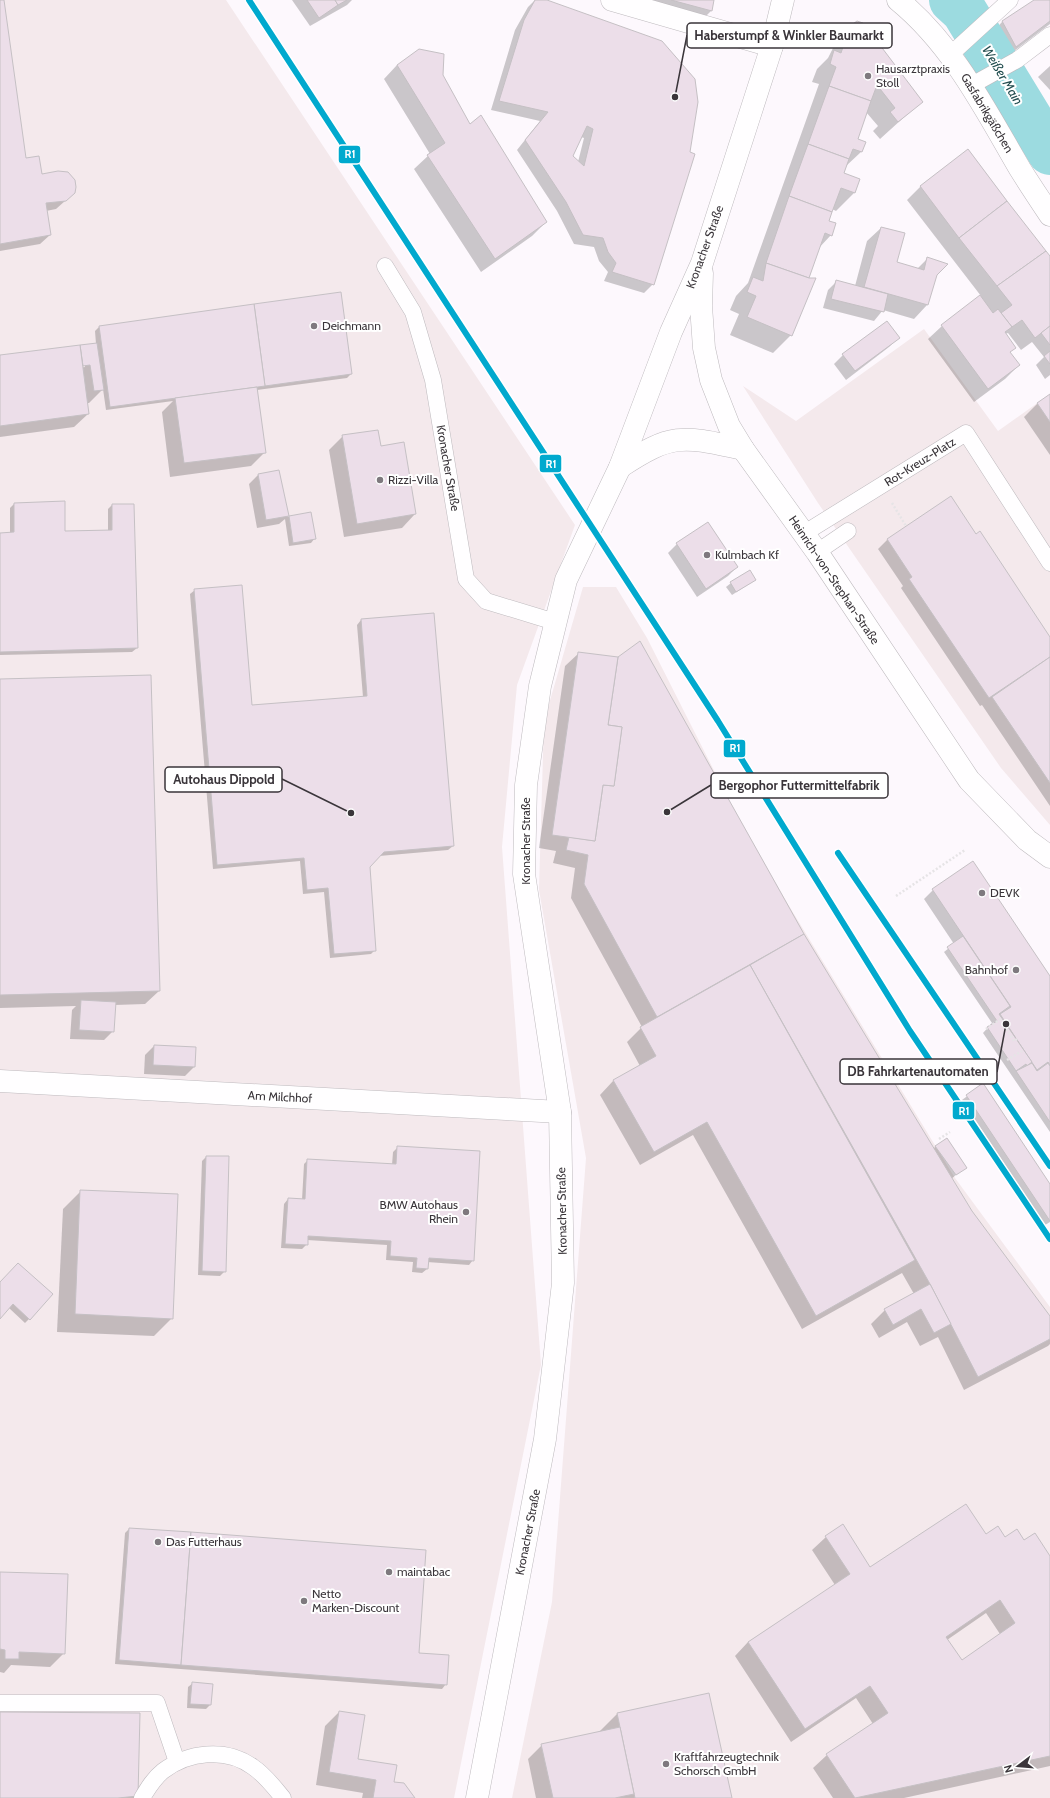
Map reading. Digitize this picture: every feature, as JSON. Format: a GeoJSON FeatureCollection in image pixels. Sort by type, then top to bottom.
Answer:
{"type":"FeatureCollection","features":[{"type":"Feature","properties":{"kind":"street"},"geometry":{"type":"LineString","coordinates":[[612,0],[772,46]]}},
{"type":"Feature","properties":{"kind":"street","name":"Kronacher Straße"},"geometry":{"type":"LineString","coordinates":[[477,1798],[546,1439],[563,1283],[560,1112],[524,874],[526,785],[540,686],[566,580],[620,467],[671,332],[702,263],[772,46],[783,0]]}},
{"type":"Feature","properties":{"kind":"street","name":"Gasfabrikgäßchen"},"geometry":{"type":"LineString","coordinates":[[907,3],[942,43],[954,51],[978,81],[1021,171],[1050,215]]}},
{"type":"Feature","properties":{"kind":"street","name":"Heinrich-von-Stephan-Straße"},"geometry":{"type":"LineString","coordinates":[[702,263],[701,306],[704,348],[711,380],[730,426],[743,449],[817,552],[969,780],[1027,840],[1050,857]]}},
{"type":"Feature","properties":{"kind":"street"},"geometry":{"type":"LineString","coordinates":[[620,467],[645,451],[665,442],[684,439],[702,440],[743,449]]}},
{"type":"Feature","properties":{"kind":"street","name":"Am Milchhof"},"geometry":{"type":"LineString","coordinates":[[0,1081],[560,1112]]}},
{"type":"Feature","properties":{"kind":"lane"},"geometry":{"type":"LineString","coordinates":[[954,51],[1010,0]]}},
{"type":"Feature","properties":{"kind":"lane"},"geometry":{"type":"LineString","coordinates":[[978,81],[1017,60],[1050,35]]}},
{"type":"Feature","properties":{"kind":"lane","name":"Kronacher Straße"},"geometry":{"type":"LineString","coordinates":[[385,266],[413,312],[433,380],[466,579],[486,601],[555,622]]}},
{"type":"Feature","properties":{"kind":"lane","name":"Rot-Kreuz-Platz"},"geometry":{"type":"LineString","coordinates":[[803,534],[966,433],[1050,563]]}},
{"type":"Feature","properties":{"kind":"lane"},"geometry":{"type":"LineString","coordinates":[[817,552],[848,531]]}},
{"type":"Feature","properties":{"kind":"lane"},"geometry":{"type":"LineString","coordinates":[[0,1703],[156,1702],[177,1762]]}},
{"type":"Feature","properties":{"kind":"lane"},"geometry":{"type":"LineString","coordinates":[[142,1798],[150,1785],[162,1772],[177,1762],[191,1757],[207,1754],[222,1755],[238,1759],[252,1766],[264,1776],[283,1798]]}},
{"type":"Feature","properties":{"kind":"path"},"geometry":{"type":"LineString","coordinates":[[882,486],[906,526]]}},
{"type":"Feature","properties":{"kind":"path"},"geometry":{"type":"LineString","coordinates":[[896,896],[965,850]]}},
{"type":"Feature","properties":{"kind":"path"},"geometry":{"type":"LineString","coordinates":[[986,1029],[1001,1019],[1014,1041],[1017,1039]]}},
{"type":"Feature","properties":{"kind":"path"},"geometry":{"type":"LineString","coordinates":[[1007,1060],[1022,1050]]}},
{"type":"Feature","properties":{"kind":"path"},"geometry":{"type":"LineString","coordinates":[[939,1138],[950,1132]]}},
{"type":"Feature","properties":{"kind":"shaded area"},"geometry":{"type":"Polygon","coordinates":[[[0,0],[226,0],[575,525],[517,685],[502,847],[541,1365],[454,1798],[0,1798],[0,0]]]}},
{"type":"Feature","properties":{"kind":"shaded area"},"geometry":{"type":"Polygon","coordinates":[[[924,329],[998,431],[1050,394],[1050,825],[1001,768],[818,503],[743,386],[796,421],[924,329]]]}},
{"type":"Feature","properties":{"kind":"shaded area"},"geometry":{"type":"Polygon","coordinates":[[[583,587],[616,587],[647,638],[737,816],[786,901],[955,1178],[1050,1307],[1050,1798],[512,1798],[552,1602],[586,1158],[539,890],[544,721],[583,587]]]}},
{"type":"Feature","properties":{"kind":"building"},"geometry":{"type":"Polygon","coordinates":[[[0,0],[4,0],[26,158],[39,156],[42,174],[58,171],[68,172],[75,180],[76,187],[75,193],[66,201],[46,203],[51,235],[0,244],[0,0]]]}},
{"type":"Feature","properties":{"kind":"building"},"geometry":{"type":"Polygon","coordinates":[[[307,0],[335,0],[338,5],[319,18],[307,0]]]}},
{"type":"Feature","properties":{"kind":"building"},"geometry":{"type":"Polygon","coordinates":[[[335,0],[347,0],[338,5],[335,0]]]}},
{"type":"Feature","properties":{"kind":"building"},"geometry":{"type":"Polygon","coordinates":[[[535,0],[547,0],[662,41],[695,79],[698,102],[690,152],[695,154],[654,285],[612,272],[616,263],[608,252],[603,238],[583,235],[566,202],[525,140],[548,112],[499,101],[524,20],[535,0]],[[587,126],[573,156],[584,166],[593,129],[587,126]]]}},
{"type":"Feature","properties":{"kind":"building"},"geometry":{"type":"Polygon","coordinates":[[[671,0],[714,0],[712,11],[671,0]]]}},
{"type":"Feature","properties":{"kind":"building"},"geometry":{"type":"Polygon","coordinates":[[[1034,0],[1050,0],[1050,21],[1016,47],[1002,21],[1034,0]]]}},
{"type":"Feature","properties":{"kind":"building","name":"Hausarztpraxis Stoll"},"geometry":{"type":"Polygon","coordinates":[[[857,21],[863,23],[865,28],[867,28],[923,102],[898,122],[890,112],[895,108],[877,85],[871,101],[829,86],[836,67],[830,64],[834,50],[841,53],[848,32],[851,32],[850,26],[857,21]]]}},
{"type":"Feature","properties":{"kind":"building"},"geometry":{"type":"Polygon","coordinates":[[[419,49],[444,54],[443,75],[470,124],[481,115],[547,222],[495,259],[427,155],[445,143],[397,65],[419,49]]]}},
{"type":"Feature","properties":{"kind":"building"},"geometry":{"type":"Polygon","coordinates":[[[829,86],[871,101],[858,139],[866,142],[862,152],[853,149],[849,159],[808,144],[829,86]]]}},
{"type":"Feature","properties":{"kind":"building"},"geometry":{"type":"Polygon","coordinates":[[[808,144],[849,159],[844,173],[860,179],[855,193],[841,188],[832,212],[789,196],[808,144]]]}},
{"type":"Feature","properties":{"kind":"building"},"geometry":{"type":"Polygon","coordinates":[[[968,149],[1007,201],[959,238],[920,186],[968,149]]]}},
{"type":"Feature","properties":{"kind":"building"},"geometry":{"type":"Polygon","coordinates":[[[789,196],[832,212],[829,221],[836,223],[832,236],[825,233],[809,278],[766,263],[789,196]]]}},
{"type":"Feature","properties":{"kind":"building"},"geometry":{"type":"Polygon","coordinates":[[[1007,201],[1046,251],[997,286],[959,238],[1007,201]]]}},
{"type":"Feature","properties":{"kind":"building"},"geometry":{"type":"Polygon","coordinates":[[[881,227],[905,233],[897,262],[924,270],[927,257],[948,264],[937,275],[928,305],[864,287],[881,227]]]}},
{"type":"Feature","properties":{"kind":"building"},"geometry":{"type":"Polygon","coordinates":[[[1046,251],[1050,256],[1050,326],[1035,338],[1022,320],[1012,327],[1001,313],[1012,305],[997,286],[1046,251]]]}},
{"type":"Feature","properties":{"kind":"building"},"geometry":{"type":"Polygon","coordinates":[[[766,263],[809,278],[816,278],[792,336],[747,317],[756,296],[747,292],[753,277],[763,281],[766,263]]]}},
{"type":"Feature","properties":{"kind":"building"},"geometry":{"type":"Polygon","coordinates":[[[836,280],[888,294],[884,312],[831,299],[836,280]]]}},
{"type":"Feature","properties":{"kind":"building"},"geometry":{"type":"Polygon","coordinates":[[[341,292],[352,374],[265,386],[254,304],[341,292]]]}},
{"type":"Feature","properties":{"kind":"building"},"geometry":{"type":"Polygon","coordinates":[[[980,295],[993,313],[998,309],[1012,327],[1005,332],[1016,348],[1010,352],[1020,365],[988,389],[941,325],[980,295]]]}},
{"type":"Feature","properties":{"kind":"building"},"geometry":{"type":"Polygon","coordinates":[[[254,304],[265,386],[110,407],[99,326],[254,304]]]}},
{"type":"Feature","properties":{"kind":"building"},"geometry":{"type":"Polygon","coordinates":[[[887,321],[900,338],[855,371],[842,354],[887,321]]]}},
{"type":"Feature","properties":{"kind":"building"},"geometry":{"type":"Polygon","coordinates":[[[1050,326],[1050,345],[1041,333],[1050,326]]]}},
{"type":"Feature","properties":{"kind":"building"},"geometry":{"type":"Polygon","coordinates":[[[97,343],[104,390],[94,391],[90,365],[83,366],[80,345],[97,343]]]}},
{"type":"Feature","properties":{"kind":"building"},"geometry":{"type":"Polygon","coordinates":[[[80,345],[89,414],[0,426],[0,355],[80,345]]]}},
{"type":"Feature","properties":{"kind":"building"},"geometry":{"type":"Polygon","coordinates":[[[1050,351],[1050,364],[1044,356],[1050,351]]]}},
{"type":"Feature","properties":{"kind":"building"},"geometry":{"type":"Polygon","coordinates":[[[257,387],[266,453],[184,463],[175,398],[257,387]]]}},
{"type":"Feature","properties":{"kind":"building"},"geometry":{"type":"Polygon","coordinates":[[[1050,394],[1050,422],[1037,403],[1050,394]]]}},
{"type":"Feature","properties":{"kind":"building","name":"Rizzi-Villa"},"geometry":{"type":"Polygon","coordinates":[[[378,430],[381,446],[404,442],[416,514],[357,524],[342,435],[378,430]]]}},
{"type":"Feature","properties":{"kind":"building"},"geometry":{"type":"Polygon","coordinates":[[[279,470],[289,516],[266,520],[258,474],[279,470]]]}},
{"type":"Feature","properties":{"kind":"building"},"geometry":{"type":"Polygon","coordinates":[[[951,496],[976,534],[980,531],[1050,637],[1050,657],[989,698],[909,579],[912,577],[887,539],[951,496]]]}},
{"type":"Feature","properties":{"kind":"building"},"geometry":{"type":"Polygon","coordinates":[[[65,501],[65,531],[112,530],[112,504],[134,504],[138,648],[0,652],[0,533],[14,532],[14,503],[65,501]]]}},
{"type":"Feature","properties":{"kind":"building"},"geometry":{"type":"Polygon","coordinates":[[[311,512],[316,539],[293,543],[289,516],[311,512]]]}},
{"type":"Feature","properties":{"kind":"building","name":"Kulmbach Kf"},"geometry":{"type":"Polygon","coordinates":[[[708,522],[738,567],[706,589],[676,543],[708,522]]]}},
{"type":"Feature","properties":{"kind":"building"},"geometry":{"type":"Polygon","coordinates":[[[750,570],[756,580],[736,592],[730,582],[750,570]]]}},
{"type":"Feature","properties":{"kind":"building"},"geometry":{"type":"Polygon","coordinates":[[[242,585],[252,705],[367,696],[361,619],[434,613],[454,846],[384,852],[370,867],[376,951],[334,954],[328,888],[307,890],[304,858],[217,865],[194,589],[242,585]]]}},
{"type":"Feature","properties":{"kind":"building"},"geometry":{"type":"Polygon","coordinates":[[[640,641],[804,934],[657,1017],[584,884],[588,855],[566,850],[569,837],[595,841],[603,785],[614,786],[622,727],[608,725],[618,657],[640,641]]]}},
{"type":"Feature","properties":{"kind":"building"},"geometry":{"type":"Polygon","coordinates":[[[578,652],[618,657],[608,725],[622,727],[614,786],[603,785],[595,841],[552,835],[578,652]]]}},
{"type":"Feature","properties":{"kind":"building"},"geometry":{"type":"Polygon","coordinates":[[[1050,657],[1050,783],[992,697],[1050,657]]]}},
{"type":"Feature","properties":{"kind":"building"},"geometry":{"type":"Polygon","coordinates":[[[151,675],[160,991],[0,995],[0,679],[151,675]]]}},
{"type":"Feature","properties":{"kind":"building","name":"Bahnhof"},"geometry":{"type":"Polygon","coordinates":[[[973,861],[1050,976],[1050,1065],[1048,1062],[1037,1070],[1000,1014],[1011,1007],[932,889],[973,861]]]}},
{"type":"Feature","properties":{"kind":"building"},"geometry":{"type":"Polygon","coordinates":[[[804,934],[972,1211],[1050,1316],[1050,1339],[978,1377],[930,1284],[750,965],[804,934]]]}},
{"type":"Feature","properties":{"kind":"building"},"geometry":{"type":"Polygon","coordinates":[[[963,936],[1010,1006],[999,1014],[1032,1062],[1016,1071],[987,1027],[997,1021],[947,947],[963,936]]]}},
{"type":"Feature","properties":{"kind":"building"},"geometry":{"type":"Polygon","coordinates":[[[750,965],[915,1260],[816,1316],[707,1122],[654,1152],[613,1080],[656,1056],[640,1027],[750,965]]]}},
{"type":"Feature","properties":{"kind":"building"},"geometry":{"type":"Polygon","coordinates":[[[81,1000],[116,1002],[114,1032],[79,1030],[81,1000]]]}},
{"type":"Feature","properties":{"kind":"building"},"geometry":{"type":"Polygon","coordinates":[[[154,1045],[196,1047],[195,1067],[153,1065],[154,1045]]]}},
{"type":"Feature","properties":{"kind":"building"},"geometry":{"type":"Polygon","coordinates":[[[1032,1063],[1037,1071],[1048,1063],[1050,1066],[1050,1122],[1016,1071],[1032,1063]]]}},
{"type":"Feature","properties":{"kind":"building"},"geometry":{"type":"Polygon","coordinates":[[[983,1083],[1050,1184],[1050,1221],[966,1095],[983,1083]]]}},
{"type":"Feature","properties":{"kind":"building"},"geometry":{"type":"Polygon","coordinates":[[[947,1138],[967,1168],[956,1175],[935,1146],[947,1138]]]}},
{"type":"Feature","properties":{"kind":"building"},"geometry":{"type":"Polygon","coordinates":[[[397,1146],[480,1151],[474,1261],[429,1258],[428,1269],[416,1268],[417,1258],[390,1256],[391,1241],[308,1236],[308,1245],[285,1244],[288,1198],[305,1199],[307,1159],[396,1164],[397,1146]]]}},
{"type":"Feature","properties":{"kind":"building"},"geometry":{"type":"Polygon","coordinates":[[[206,1156],[229,1156],[226,1272],[202,1271],[206,1156]]]}},
{"type":"Feature","properties":{"kind":"building"},"geometry":{"type":"Polygon","coordinates":[[[80,1190],[178,1194],[173,1319],[75,1314],[80,1190]]]}},
{"type":"Feature","properties":{"kind":"building"},"geometry":{"type":"Polygon","coordinates":[[[18,1263],[53,1294],[30,1320],[13,1304],[0,1319],[0,1282],[18,1263]]]}},
{"type":"Feature","properties":{"kind":"building"},"geometry":{"type":"Polygon","coordinates":[[[930,1284],[951,1324],[934,1333],[921,1309],[893,1325],[884,1309],[930,1284]]]}},
{"type":"Feature","properties":{"kind":"building"},"geometry":{"type":"Polygon","coordinates":[[[966,1504],[986,1534],[998,1526],[1005,1537],[1017,1529],[1024,1540],[1035,1533],[1050,1556],[1050,1756],[855,1798],[826,1754],[888,1713],[870,1686],[805,1729],[748,1642],[850,1574],[825,1536],[843,1524],[870,1567],[966,1504]],[[1000,1600],[946,1637],[962,1660],[1015,1623],[1000,1600]]]}},
{"type":"Feature","properties":{"kind":"building"},"geometry":{"type":"Polygon","coordinates":[[[129,1528],[191,1532],[181,1665],[119,1660],[129,1528]]]}},
{"type":"Feature","properties":{"kind":"building","name":"Netto Marken-Discount"},"geometry":{"type":"Polygon","coordinates":[[[191,1532],[426,1550],[419,1653],[449,1655],[447,1685],[181,1665],[191,1532]]]}},
{"type":"Feature","properties":{"kind":"building"},"geometry":{"type":"Polygon","coordinates":[[[0,1572],[68,1574],[65,1654],[19,1652],[19,1659],[5,1659],[5,1650],[0,1649],[0,1572]]]}},
{"type":"Feature","properties":{"kind":"building"},"geometry":{"type":"Polygon","coordinates":[[[192,1682],[213,1684],[211,1705],[190,1704],[192,1682]]]}},
{"type":"Feature","properties":{"kind":"building"},"geometry":{"type":"Polygon","coordinates":[[[709,1693],[732,1798],[635,1798],[617,1713],[709,1693]]]}},
{"type":"Feature","properties":{"kind":"building"},"geometry":{"type":"Polygon","coordinates":[[[339,1711],[365,1715],[358,1759],[397,1765],[394,1782],[404,1783],[415,1798],[373,1798],[376,1780],[329,1772],[339,1711]]]}},
{"type":"Feature","properties":{"kind":"building"},"geometry":{"type":"Polygon","coordinates":[[[0,1712],[140,1713],[138,1796],[118,1798],[0,1798],[0,1712]]]}},
{"type":"Feature","properties":{"kind":"building"},"geometry":{"type":"Polygon","coordinates":[[[620,1727],[634,1794],[615,1798],[553,1798],[541,1744],[620,1727]]]}},
{"type":"Feature","properties":{"kind":"waterway","name":"Weißer Main"},"geometry":{"type":"LineString","coordinates":[[952,0],[964,11],[1050,152]]}},
{"type":"Feature","properties":{"kind":"transit line","name":"R1"},"geometry":{"type":"LineString","coordinates":[[249,0],[718,721],[910,1031],[1050,1239]]}},
{"type":"Feature","properties":{"kind":"transit line","name":"R1"},"geometry":{"type":"LineString","coordinates":[[838,853],[1050,1166]]}},
{"type":"Feature","properties":{"kind":"place","name":"Hausarztpraxis Stoll"},"geometry":{"type":"Point","coordinates":[868,76]}},
{"type":"Feature","properties":{"kind":"place","name":"Haberstumpf & Winkler Baumarkt"},"geometry":{"type":"Point","coordinates":[675,97]}},
{"type":"Feature","properties":{"kind":"place","name":"Deichmann"},"geometry":{"type":"Point","coordinates":[314,326]}},
{"type":"Feature","properties":{"kind":"place","name":"Rizzi-Villa"},"geometry":{"type":"Point","coordinates":[380,480]}},
{"type":"Feature","properties":{"kind":"place","name":"Kulmbach Kf"},"geometry":{"type":"Point","coordinates":[707,555]}},
{"type":"Feature","properties":{"kind":"place","name":"Bergophor Futtermittelfabrik"},"geometry":{"type":"Point","coordinates":[667,812]}},
{"type":"Feature","properties":{"kind":"place","name":"Autohaus Dippold"},"geometry":{"type":"Point","coordinates":[351,813]}},
{"type":"Feature","properties":{"kind":"place","name":"DEVK"},"geometry":{"type":"Point","coordinates":[982,893]}},
{"type":"Feature","properties":{"kind":"place","name":"Bahnhof"},"geometry":{"type":"Point","coordinates":[1016,970]}},
{"type":"Feature","properties":{"kind":"place","name":"DB Fahrkartenautomaten"},"geometry":{"type":"Point","coordinates":[1006,1024]}},
{"type":"Feature","properties":{"kind":"place","name":"BMW Autohaus Rhein"},"geometry":{"type":"Point","coordinates":[466,1212]}},
{"type":"Feature","properties":{"kind":"place","name":"Das Futterhaus"},"geometry":{"type":"Point","coordinates":[158,1542]}},
{"type":"Feature","properties":{"kind":"place","name":"maintabac"},"geometry":{"type":"Point","coordinates":[389,1572]}},
{"type":"Feature","properties":{"kind":"place","name":"Netto Marken-Discount"},"geometry":{"type":"Point","coordinates":[304,1601]}},
{"type":"Feature","properties":{"kind":"place","name":"Kraftfahrzeugtechnik Schorsch GmbH"},"geometry":{"type":"Point","coordinates":[666,1764]}}]}
